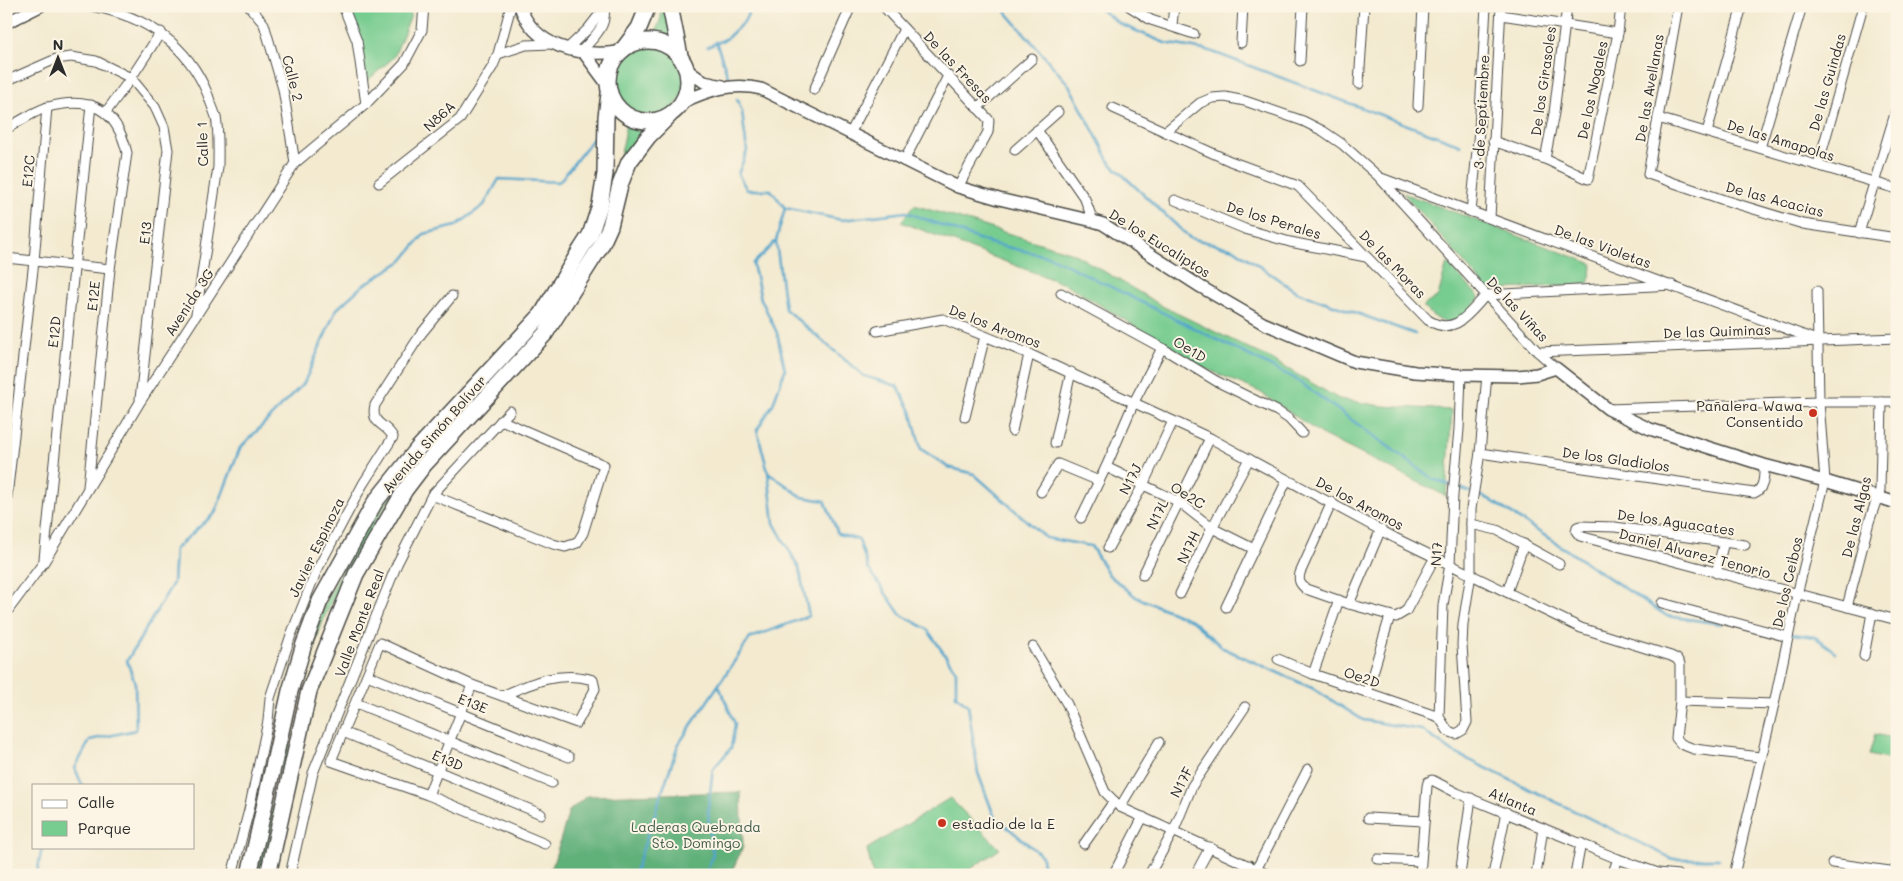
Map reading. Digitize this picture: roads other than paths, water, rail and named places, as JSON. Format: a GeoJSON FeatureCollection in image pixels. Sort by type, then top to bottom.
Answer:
{"type":"FeatureCollection","features":[{"type":"Feature","properties":{"kind":"highway","name":"Avenida Simón Bolívar"},"geometry":{"type":"LineString","coordinates":[[249,875],[290,692],[304,644],[320,601],[375,502],[420,447],[542,314],[586,242],[596,220],[605,174],[606,117],[610,65],[639,28],[648,6]]}},
{"type":"Feature","properties":{"kind":"highway"},"geometry":{"type":"LineString","coordinates":[[670,6],[680,56],[687,70],[689,81],[683,102]]}},
{"type":"Feature","properties":{"kind":"highway"},"geometry":{"type":"LineString","coordinates":[[620,51],[632,44],[652,41],[670,47],[680,56]]}},
{"type":"Feature","properties":{"kind":"highway"},"geometry":{"type":"LineString","coordinates":[[608,89],[619,109],[634,119],[646,122],[669,116]]}},
{"type":"Feature","properties":{"kind":"highway","name":"Avenida Simón Bolívar"},"geometry":{"type":"LineString","coordinates":[[268,875],[309,691],[356,574],[405,490],[424,466],[545,334],[602,246],[629,162],[648,137],[683,102]]}},
{"type":"Feature","properties":{"kind":"street"},"geometry":{"type":"LineString","coordinates":[[6,23],[40,6]]}},
{"type":"Feature","properties":{"kind":"street","name":"Calle 1"},"geometry":{"type":"LineString","coordinates":[[91,6],[144,23],[161,32],[184,53],[203,84],[216,116],[218,167],[196,317]]}},
{"type":"Feature","properties":{"kind":"street","name":"Calle 2"},"geometry":{"type":"LineString","coordinates":[[249,6],[264,24],[283,89],[295,163]]}},
{"type":"Feature","properties":{"kind":"street"},"geometry":{"type":"LineString","coordinates":[[343,6],[358,41],[366,104]]}},
{"type":"Feature","properties":{"kind":"street","name":"Avenida 3G"},"geometry":{"type":"LineString","coordinates":[[6,613],[44,562],[140,402],[295,163],[366,104],[404,64],[422,30],[424,6]]}},
{"type":"Feature","properties":{"kind":"street","name":"N86A"},"geometry":{"type":"LineString","coordinates":[[379,183],[460,119],[493,66],[511,6]]}},
{"type":"Feature","properties":{"kind":"street"},"geometry":{"type":"LineString","coordinates":[[520,6],[527,23],[532,29],[552,44]]}},
{"type":"Feature","properties":{"kind":"street"},"geometry":{"type":"LineString","coordinates":[[814,90],[851,6]]}},
{"type":"Feature","properties":{"kind":"street","name":"De las Fresas"},"geometry":{"type":"LineString","coordinates":[[883,6],[988,119],[990,125],[988,132],[958,187]]}},
{"type":"Feature","properties":{"kind":"street"},"geometry":{"type":"LineString","coordinates":[[1129,6],[1150,20],[1172,25],[1187,33],[1194,34]]}},
{"type":"Feature","properties":{"kind":"street"},"geometry":{"type":"LineString","coordinates":[[1172,25],[1174,6]]}},
{"type":"Feature","properties":{"kind":"street"},"geometry":{"type":"LineString","coordinates":[[1241,43],[1243,6]]}},
{"type":"Feature","properties":{"kind":"street"},"geometry":{"type":"LineString","coordinates":[[1300,61],[1303,6]]}},
{"type":"Feature","properties":{"kind":"street"},"geometry":{"type":"LineString","coordinates":[[1359,84],[1364,6]]}},
{"type":"Feature","properties":{"kind":"street"},"geometry":{"type":"LineString","coordinates":[[1418,106],[1423,6]]}},
{"type":"Feature","properties":{"kind":"street"},"geometry":{"type":"LineString","coordinates":[[1471,212],[1479,130],[1486,6]]}},
{"type":"Feature","properties":{"kind":"street","name":"De los Girasoles"},"geometry":{"type":"LineString","coordinates":[[1545,159],[1554,113],[1567,6]]}},
{"type":"Feature","properties":{"kind":"street","name":"De los Nogales"},"geometry":{"type":"LineString","coordinates":[[1545,159],[1588,179],[1618,33],[1621,6]]}},
{"type":"Feature","properties":{"kind":"street","name":"De las Avellanas"},"geometry":{"type":"LineString","coordinates":[[1648,174],[1678,6]]}},
{"type":"Feature","properties":{"kind":"street"},"geometry":{"type":"LineString","coordinates":[[1707,132],[1742,6]]}},
{"type":"Feature","properties":{"kind":"street"},"geometry":{"type":"LineString","coordinates":[[1760,148],[1802,6]]}},
{"type":"Feature","properties":{"kind":"street","name":"De las Guindas"},"geometry":{"type":"LineString","coordinates":[[1818,165],[1863,6]]}},
{"type":"Feature","properties":{"kind":"street"},"geometry":{"type":"LineString","coordinates":[[568,48],[604,10]]}},
{"type":"Feature","properties":{"kind":"street"},"geometry":{"type":"LineString","coordinates":[[582,53],[601,28],[605,18],[604,10]]}},
{"type":"Feature","properties":{"kind":"street"},"geometry":{"type":"LineString","coordinates":[[1501,11],[1565,25],[1618,33]]}},
{"type":"Feature","properties":{"kind":"street","name":"3 de Septiembre"},"geometry":{"type":"LineString","coordinates":[[1490,218],[1501,11]]}},
{"type":"Feature","properties":{"kind":"street"},"geometry":{"type":"LineString","coordinates":[[851,132],[904,28]]}},
{"type":"Feature","properties":{"kind":"street"},"geometry":{"type":"LineString","coordinates":[[6,129],[47,108],[75,103],[91,105],[106,112],[161,32]]}},
{"type":"Feature","properties":{"kind":"street"},"geometry":{"type":"LineString","coordinates":[[498,54],[526,45],[552,44],[582,53],[620,51]]}},
{"type":"Feature","properties":{"kind":"street"},"geometry":{"type":"LineString","coordinates":[[582,53],[608,89]]}},
{"type":"Feature","properties":{"kind":"street"},"geometry":{"type":"LineString","coordinates":[[6,81],[47,62],[71,57],[96,62],[131,78]]}},
{"type":"Feature","properties":{"kind":"street"},"geometry":{"type":"LineString","coordinates":[[977,108],[1032,59]]}},
{"type":"Feature","properties":{"kind":"street","name":"De los Eucaliptos"},"geometry":{"type":"LineString","coordinates":[[687,70],[704,82],[727,87]]}},
{"type":"Feature","properties":{"kind":"street"},"geometry":{"type":"LineString","coordinates":[[904,161],[948,76]]}},
{"type":"Feature","properties":{"kind":"street","name":"E13"},"geometry":{"type":"LineString","coordinates":[[131,78],[155,107],[164,127],[168,150],[140,402]]}},
{"type":"Feature","properties":{"kind":"street","name":"De los Eucaliptos"},"geometry":{"type":"LineString","coordinates":[[683,102],[706,92],[727,87],[742,86],[761,89],[851,132],[904,161],[958,187],[1018,204],[1094,220],[1110,228],[1225,301],[1282,332],[1355,362],[1415,372],[1461,375],[1537,374],[1556,368]]}},
{"type":"Feature","properties":{"kind":"street","name":"De las Viñas"},"geometry":{"type":"LineString","coordinates":[[1165,132],[1200,103],[1212,98],[1225,97],[1246,101],[1303,121],[1323,131],[1342,144],[1378,176],[1538,352],[1608,409],[1650,429],[1764,465],[1897,503]]}},
{"type":"Feature","properties":{"kind":"street","name":"E12D"},"geometry":{"type":"LineString","coordinates":[[44,562],[91,105]]}},
{"type":"Feature","properties":{"kind":"street"},"geometry":{"type":"LineString","coordinates":[[1859,233],[1897,107]]}},
{"type":"Feature","properties":{"kind":"street","name":"E12C"},"geometry":{"type":"LineString","coordinates":[[6,504],[34,261],[47,108]]}},
{"type":"Feature","properties":{"kind":"street","name":"De las Moras"},"geometry":{"type":"LineString","coordinates":[[1113,108],[1230,161],[1298,186],[1428,320],[1436,325],[1446,326],[1461,322],[1486,295]]}},
{"type":"Feature","properties":{"kind":"street","name":"E12E"},"geometry":{"type":"LineString","coordinates":[[88,489],[110,269],[127,153],[124,138],[117,125],[106,112]]}},
{"type":"Feature","properties":{"kind":"street"},"geometry":{"type":"LineString","coordinates":[[1015,150],[1058,112]]}},
{"type":"Feature","properties":{"kind":"street","name":"De las Amapolas"},"geometry":{"type":"LineString","coordinates":[[1658,118],[1897,190]]}},
{"type":"Feature","properties":{"kind":"street"},"geometry":{"type":"LineString","coordinates":[[1037,130],[1085,199],[1094,220]]}},
{"type":"Feature","properties":{"kind":"street"},"geometry":{"type":"LineString","coordinates":[[1493,141],[1545,159]]}},
{"type":"Feature","properties":{"kind":"street","name":"De las Acacias"},"geometry":{"type":"LineString","coordinates":[[1648,174],[1724,200],[1804,224],[1897,238]]}},
{"type":"Feature","properties":{"kind":"street","name":"De las Violetas"},"geometry":{"type":"LineString","coordinates":[[1378,176],[1819,341]]}},
{"type":"Feature","properties":{"kind":"street","name":"De los Perales"},"geometry":{"type":"LineString","coordinates":[[1175,200],[1254,231],[1290,242],[1367,258]]}},
{"type":"Feature","properties":{"kind":"street"},"geometry":{"type":"LineString","coordinates":[[6,258],[110,269]]}},
{"type":"Feature","properties":{"kind":"street"},"geometry":{"type":"LineString","coordinates":[[1486,295],[1672,285]]}},
{"type":"Feature","properties":{"kind":"street","name":"De los Ceibos"},"geometry":{"type":"LineString","coordinates":[[1734,875],[1797,595],[1825,481],[1820,402],[1817,291]]}},
{"type":"Feature","properties":{"kind":"street","name":"Oe1D"},"geometry":{"type":"LineString","coordinates":[[1061,293],[1162,348],[1216,381],[1277,411],[1289,419],[1302,432]]}},
{"type":"Feature","properties":{"kind":"street","name":"Javier Espinoza"},"geometry":{"type":"LineString","coordinates":[[232,875],[249,810],[268,721],[270,698],[291,636],[316,572],[363,484],[393,437],[374,418],[375,405],[421,334],[452,296]]}},
{"type":"Feature","properties":{"kind":"street","name":"De los Aromos"},"geometry":{"type":"LineString","coordinates":[[877,331],[943,319],[985,336],[1071,372],[1210,438],[1435,557],[1581,628],[1672,656],[1680,664],[1680,701],[1676,738],[1681,744],[1694,749],[1760,756]]}},
{"type":"Feature","properties":{"kind":"street"},"geometry":{"type":"LineString","coordinates":[[965,417],[985,336]]}},
{"type":"Feature","properties":{"kind":"street","name":"De las Quiminas"},"geometry":{"type":"LineString","coordinates":[[1538,352],[1897,338]]}},
{"type":"Feature","properties":{"kind":"street"},"geometry":{"type":"LineString","coordinates":[[1081,518],[1106,468],[1134,402],[1162,348]]}},
{"type":"Feature","properties":{"kind":"street"},"geometry":{"type":"LineString","coordinates":[[1012,430],[1029,354]]}},
{"type":"Feature","properties":{"kind":"street"},"geometry":{"type":"LineString","coordinates":[[1055,443],[1071,372]]}},
{"type":"Feature","properties":{"kind":"street","name":"N17"},"geometry":{"type":"LineString","coordinates":[[1439,717],[1443,605],[1450,564],[1461,375]]}},
{"type":"Feature","properties":{"kind":"street"},"geometry":{"type":"LineString","coordinates":[[1439,717],[1448,731],[1453,734],[1460,733],[1467,722],[1462,645],[1465,604],[1471,574],[1471,524],[1474,484],[1480,454],[1487,375]]}},
{"type":"Feature","properties":{"kind":"street"},"geometry":{"type":"LineString","coordinates":[[1608,409],[1820,402],[1897,402]]}},
{"type":"Feature","properties":{"kind":"street","name":"De las Algas"},"geometry":{"type":"LineString","coordinates":[[1847,607],[1880,490],[1882,477],[1882,402]]}},
{"type":"Feature","properties":{"kind":"street","name":"Valle Monte Real"},"geometry":{"type":"LineString","coordinates":[[290,875],[314,773],[396,564],[432,495],[510,412]]}},
{"type":"Feature","properties":{"kind":"street"},"geometry":{"type":"LineString","coordinates":[[432,495],[553,544],[565,547],[576,543],[583,533],[604,465],[501,420]]}},
{"type":"Feature","properties":{"kind":"street","name":"N17J"},"geometry":{"type":"LineString","coordinates":[[1108,548],[1143,485],[1173,420]]}},
{"type":"Feature","properties":{"kind":"street","name":"N17L"},"geometry":{"type":"LineString","coordinates":[[1143,575],[1210,438]]}},
{"type":"Feature","properties":{"kind":"street","name":"De los Gladiolos"},"geometry":{"type":"LineString","coordinates":[[1480,454],[1748,493],[1760,490],[1764,465]]}},
{"type":"Feature","properties":{"kind":"street","name":"N17H"},"geometry":{"type":"LineString","coordinates":[[1180,594],[1212,528],[1250,459]]}},
{"type":"Feature","properties":{"kind":"street"},"geometry":{"type":"LineString","coordinates":[[1041,492],[1058,464],[1099,481]]}},
{"type":"Feature","properties":{"kind":"street","name":"Oe2C"},"geometry":{"type":"LineString","coordinates":[[1106,468],[1178,502],[1212,528],[1254,549]]}},
{"type":"Feature","properties":{"kind":"street"},"geometry":{"type":"LineString","coordinates":[[1226,607],[1287,480]]}},
{"type":"Feature","properties":{"kind":"street"},"geometry":{"type":"LineString","coordinates":[[1332,502],[1299,578],[1301,584],[1306,589],[1349,604],[1396,617],[1406,611],[1435,557]]}},
{"type":"Feature","properties":{"kind":"street"},"geometry":{"type":"LineString","coordinates":[[1471,524],[1497,530],[1560,564]]}},
{"type":"Feature","properties":{"kind":"street","name":"De los Aguacates"},"geometry":{"type":"LineString","coordinates":[[1576,531],[1577,527],[1580,526],[1616,527],[1746,545]]}},
{"type":"Feature","properties":{"kind":"street"},"geometry":{"type":"LineString","coordinates":[[1349,604],[1381,529]]}},
{"type":"Feature","properties":{"kind":"street","name":"Daniel Alvarez Tenorio"},"geometry":{"type":"LineString","coordinates":[[1576,531],[1580,536],[1587,538],[1897,620]]}},
{"type":"Feature","properties":{"kind":"street"},"geometry":{"type":"LineString","coordinates":[[1716,573],[1724,542]]}},
{"type":"Feature","properties":{"kind":"street"},"geometry":{"type":"LineString","coordinates":[[1508,592],[1524,544]]}},
{"type":"Feature","properties":{"kind":"street"},"geometry":{"type":"LineString","coordinates":[[1313,674],[1339,600]]}},
{"type":"Feature","properties":{"kind":"street"},"geometry":{"type":"LineString","coordinates":[[1662,603],[1788,637]]}},
{"type":"Feature","properties":{"kind":"street"},"geometry":{"type":"LineString","coordinates":[[1864,656],[1872,613]]}},
{"type":"Feature","properties":{"kind":"street"},"geometry":{"type":"LineString","coordinates":[[1367,693],[1390,616]]}},
{"type":"Feature","properties":{"kind":"street"},"geometry":{"type":"LineString","coordinates":[[502,696],[534,682],[555,677],[593,680],[595,689],[578,723],[502,696],[472,685],[380,644],[331,761],[428,795],[545,844]]}},
{"type":"Feature","properties":{"kind":"street"},"geometry":{"type":"LineString","coordinates":[[1033,646],[1067,704],[1105,792],[1117,804],[1269,875]]}},
{"type":"Feature","properties":{"kind":"street","name":"Oe2D"},"geometry":{"type":"LineString","coordinates":[[1278,659],[1313,674],[1439,717]]}},
{"type":"Feature","properties":{"kind":"street","name":"E13E"},"geometry":{"type":"LineString","coordinates":[[367,675],[568,757]]}},
{"type":"Feature","properties":{"kind":"street"},"geometry":{"type":"LineString","coordinates":[[428,795],[472,685]]}},
{"type":"Feature","properties":{"kind":"street"},"geometry":{"type":"LineString","coordinates":[[348,690],[356,702]]}},
{"type":"Feature","properties":{"kind":"street"},"geometry":{"type":"LineString","coordinates":[[1680,701],[1774,704]]}},
{"type":"Feature","properties":{"kind":"street"},"geometry":{"type":"LineString","coordinates":[[342,703],[356,702],[552,783]]}},
{"type":"Feature","properties":{"kind":"street","name":"N17F"},"geometry":{"type":"LineString","coordinates":[[1149,875],[1174,830],[1192,786],[1245,707]]}},
{"type":"Feature","properties":{"kind":"street","name":"E13D"},"geometry":{"type":"LineString","coordinates":[[343,732],[541,814]]}},
{"type":"Feature","properties":{"kind":"street"},"geometry":{"type":"LineString","coordinates":[[1084,844],[1117,804],[1159,742]]}},
{"type":"Feature","properties":{"kind":"street"},"geometry":{"type":"LineString","coordinates":[[1244,875],[1253,866],[1308,769]]}},
{"type":"Feature","properties":{"kind":"street","name":"Atlanta"},"geometry":{"type":"LineString","coordinates":[[1420,875],[1427,786],[1429,781],[1435,780],[1471,798],[1618,859],[1658,874],[1678,875]]}},
{"type":"Feature","properties":{"kind":"street"},"geometry":{"type":"LineString","coordinates":[[1460,875],[1471,798]]}},
{"type":"Feature","properties":{"kind":"street"},"geometry":{"type":"LineString","coordinates":[[1493,875],[1506,812]]}},
{"type":"Feature","properties":{"kind":"street"},"geometry":{"type":"LineString","coordinates":[[1113,875],[1143,817]]}},
{"type":"Feature","properties":{"kind":"street"},"geometry":{"type":"LineString","coordinates":[[1368,818],[1424,822]]}},
{"type":"Feature","properties":{"kind":"street"},"geometry":{"type":"LineString","coordinates":[[1536,875],[1543,828]]}},
{"type":"Feature","properties":{"kind":"street"},"geometry":{"type":"LineString","coordinates":[[1575,875],[1581,843]]}},
{"type":"Feature","properties":{"kind":"street"},"geometry":{"type":"LineString","coordinates":[[1196,873],[1210,847]]}},
{"type":"Feature","properties":{"kind":"street"},"geometry":{"type":"LineString","coordinates":[[1378,859],[1420,861]]}},
{"type":"Feature","properties":{"kind":"street"},"geometry":{"type":"LineString","coordinates":[[1612,875],[1618,859]]}},
{"type":"Feature","properties":{"kind":"street"},"geometry":{"type":"LineString","coordinates":[[1832,863],[1897,872]]}},
{"type":"Feature","properties":{"kind":"waterway"},"geometry":{"type":"LineString","coordinates":[[707,47],[726,39],[744,22],[752,6]]}},
{"type":"Feature","properties":{"kind":"waterway"},"geometry":{"type":"LineString","coordinates":[[1006,6],[1006,12],[1069,85],[1111,164],[1190,238],[1234,249],[1297,292],[1415,334]]}},
{"type":"Feature","properties":{"kind":"waterway"},"geometry":{"type":"LineString","coordinates":[[1096,6],[1120,24],[1165,43],[1210,51],[1461,145]]}},
{"type":"Feature","properties":{"kind":"waterway"},"geometry":{"type":"LineString","coordinates":[[716,42],[728,76]]}},
{"type":"Feature","properties":{"kind":"waterway"},"geometry":{"type":"LineString","coordinates":[[634,875],[678,745],[750,638],[809,616],[799,568],[774,523],[768,472],[757,430],[773,404],[785,370],[777,333],[761,299],[753,264],[776,241],[785,208],[771,190],[747,190],[738,174],[747,151],[742,112],[737,99]]}},
{"type":"Feature","properties":{"kind":"waterway"},"geometry":{"type":"LineString","coordinates":[[82,784],[75,768],[90,740],[136,730],[135,683],[127,661],[173,583],[175,549],[215,513],[240,448],[304,383],[336,310],[362,286],[402,261],[424,234],[456,226],[484,205],[499,179],[559,182],[600,130]]}},
{"type":"Feature","properties":{"kind":"waterway"},"geometry":{"type":"LineString","coordinates":[[785,208],[842,220],[906,212],[989,243],[1051,257],[1294,378],[1433,479],[1471,492]]}},
{"type":"Feature","properties":{"kind":"waterway"},"geometry":{"type":"LineString","coordinates":[[776,241],[785,309],[864,376],[897,386],[911,411],[921,449],[948,467],[974,474],[1046,538],[1091,546],[1109,575],[1136,597],[1191,620],[1223,648],[1312,688],[1363,720],[1422,730],[1453,752],[1673,859],[1719,859]]}},
{"type":"Feature","properties":{"kind":"waterway"},"geometry":{"type":"LineString","coordinates":[[768,472],[802,497],[825,501],[838,534],[859,540],[868,568],[900,614],[927,629],[956,671],[956,696],[968,705],[978,773],[994,816],[1042,856],[1043,875]]}},
{"type":"Feature","properties":{"kind":"waterway"},"geometry":{"type":"LineString","coordinates":[[1476,494],[1489,499],[1667,616],[1722,624]]}},
{"type":"Feature","properties":{"kind":"waterway"},"geometry":{"type":"LineString","coordinates":[[1792,634],[1815,637],[1835,652]]}},
{"type":"Feature","properties":{"kind":"waterway"},"geometry":{"type":"LineString","coordinates":[[706,875],[713,854],[708,809],[713,769],[731,748],[735,724],[719,686]]}},
{"type":"Feature","properties":{"kind":"waterway"},"geometry":{"type":"LineString","coordinates":[[37,875],[42,848]]}},
{"type":"Feature","properties":{"kind":"place","name":"Pañalera Wawa Consentido"},"geometry":{"type":"Point","coordinates":[1813,413]}},
{"type":"Feature","properties":{"kind":"place","name":"estadio de la E"},"geometry":{"type":"Point","coordinates":[942,823]}},
{"type":"Feature","properties":{"kind":"park label","name":"Laderas Quebrada Sto. Domingo"},"geometry":{"type":"Point","coordinates":[696,834]}}]}
